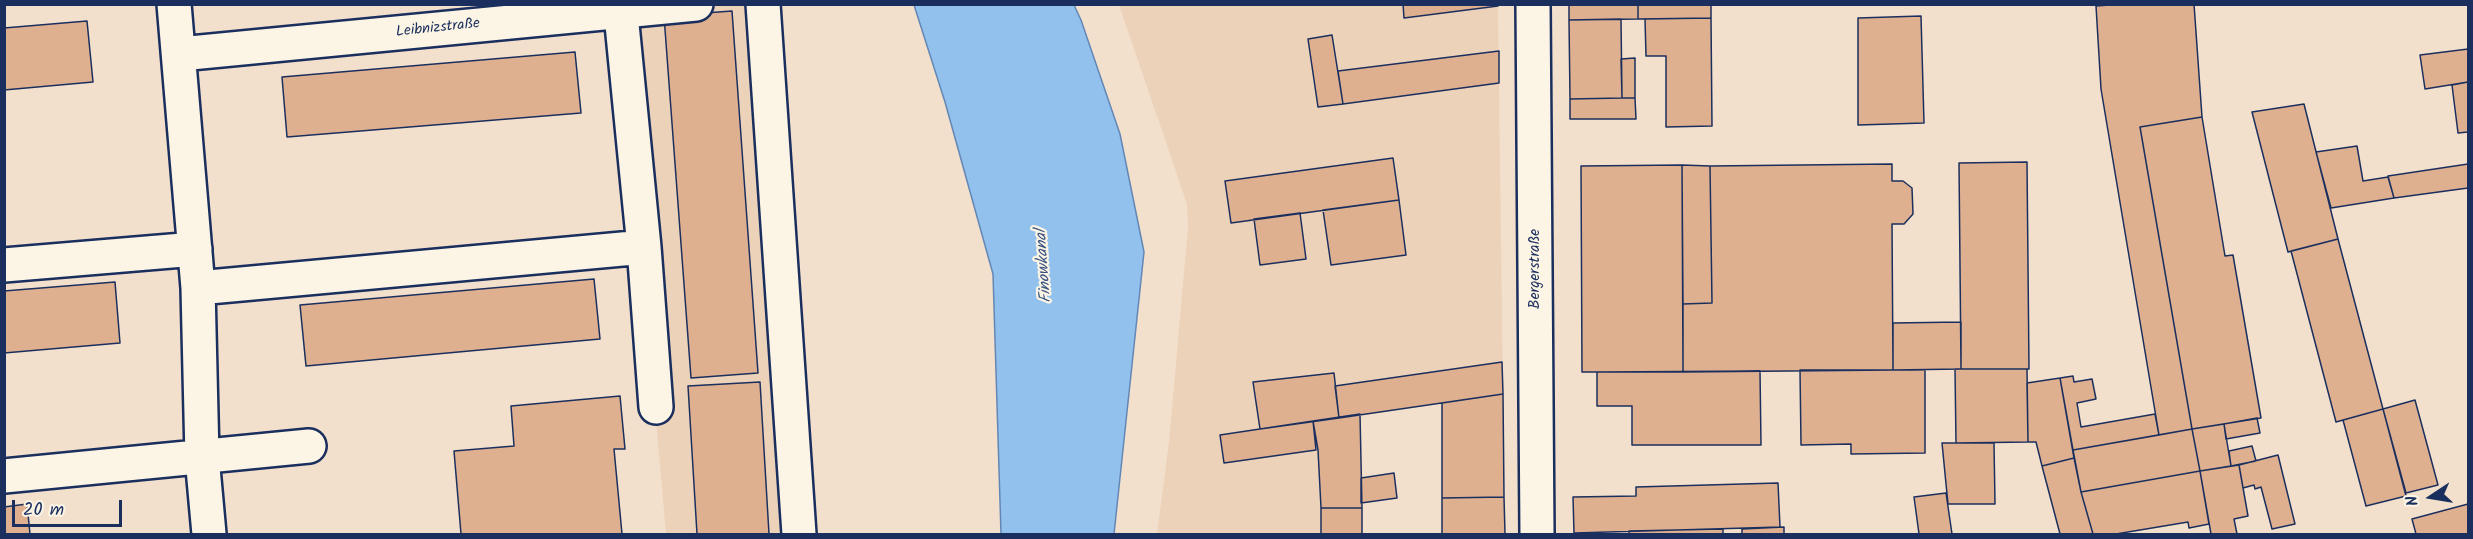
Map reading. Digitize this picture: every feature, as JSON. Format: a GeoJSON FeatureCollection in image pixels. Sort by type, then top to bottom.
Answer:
{"type":"FeatureCollection","features":[{"type":"Feature","properties":{"kind":"street"},"geometry":{"type":"LineString","coordinates":[[174,4],[198,288],[202,457],[209,534]]}},
{"type":"Feature","properties":{"kind":"street","name":"Leibnizstraße"},"geometry":{"type":"LineString","coordinates":[[180,54],[621,8],[696,4]]}},
{"type":"Feature","properties":{"kind":"street"},"geometry":{"type":"LineString","coordinates":[[763,4],[799,534]]}},
{"type":"Feature","properties":{"kind":"street","name":"Bergerstraße"},"geometry":{"type":"LineString","coordinates":[[1533,4],[1537,534]]}},
{"type":"Feature","properties":{"kind":"street"},"geometry":{"type":"LineString","coordinates":[[621,8],[644,247],[656,407]]}},
{"type":"Feature","properties":{"kind":"street"},"geometry":{"type":"LineString","coordinates":[[198,288],[644,247]]}},
{"type":"Feature","properties":{"kind":"street"},"geometry":{"type":"LineString","coordinates":[[4,265],[195,249]]}},
{"type":"Feature","properties":{"kind":"street"},"geometry":{"type":"LineString","coordinates":[[4,476],[309,446]]}},
{"type":"Feature","properties":{"kind":"shaded area"},"geometry":{"type":"Polygon","coordinates":[[[620,5],[763,5],[799,534],[666,534],[620,5]]]}},
{"type":"Feature","properties":{"kind":"shaded area"},"geometry":{"type":"Polygon","coordinates":[[[1119,5],[1498,5],[1503,394],[1360,415],[1362,534],[1157,534],[1169,442],[1188,227],[1187,204],[1119,5]]]}},
{"type":"Feature","properties":{"kind":"water","name":"Finowkanal"},"geometry":{"type":"Polygon","coordinates":[[[914,5],[1074,5],[1081,20],[1120,134],[1144,252],[1114,534],[1001,534],[993,274],[945,102],[914,5]]]}},
{"type":"Feature","properties":{"kind":"building"},"geometry":{"type":"Polygon","coordinates":[[[1403,4],[1498,4],[1498,6],[1404,18],[1403,4]]]}},
{"type":"Feature","properties":{"kind":"building"},"geometry":{"type":"Polygon","coordinates":[[[1569,4],[1638,4],[1638,19],[1569,20],[1569,4]]]}},
{"type":"Feature","properties":{"kind":"building"},"geometry":{"type":"Polygon","coordinates":[[[1638,4],[1711,4],[1711,18],[1638,19],[1638,4]]]}},
{"type":"Feature","properties":{"kind":"building"},"geometry":{"type":"Polygon","coordinates":[[[2194,4],[2202,117],[2140,127],[2192,429],[2159,435],[2101,89],[2096,6],[2194,4]]]}},
{"type":"Feature","properties":{"kind":"building"},"geometry":{"type":"Polygon","coordinates":[[[732,11],[758,373],[691,378],[664,16],[732,11]]]}},
{"type":"Feature","properties":{"kind":"building"},"geometry":{"type":"Polygon","coordinates":[[[1921,16],[1924,123],[1858,125],[1858,18],[1921,16]]]}},
{"type":"Feature","properties":{"kind":"building"},"geometry":{"type":"Polygon","coordinates":[[[1711,18],[1712,126],[1666,127],[1666,56],[1646,56],[1645,19],[1711,18]]]}},
{"type":"Feature","properties":{"kind":"building"},"geometry":{"type":"Polygon","coordinates":[[[1621,19],[1622,98],[1570,99],[1569,20],[1621,19]]]}},
{"type":"Feature","properties":{"kind":"building"},"geometry":{"type":"Polygon","coordinates":[[[87,21],[93,82],[4,90],[4,28],[87,21]]]}},
{"type":"Feature","properties":{"kind":"building"},"geometry":{"type":"Polygon","coordinates":[[[1332,35],[1343,104],[1318,107],[1308,39],[1332,35]]]}},
{"type":"Feature","properties":{"kind":"building"},"geometry":{"type":"Polygon","coordinates":[[[2468,49],[2468,82],[2425,89],[2420,55],[2468,49]]]}},
{"type":"Feature","properties":{"kind":"building"},"geometry":{"type":"Polygon","coordinates":[[[1499,51],[1499,83],[1343,104],[1338,71],[1499,51]]]}},
{"type":"Feature","properties":{"kind":"building"},"geometry":{"type":"Polygon","coordinates":[[[575,52],[581,113],[287,137],[282,77],[575,52]]]}},
{"type":"Feature","properties":{"kind":"building"},"geometry":{"type":"Polygon","coordinates":[[[1635,58],[1635,98],[1622,98],[1621,59],[1635,58]]]}},
{"type":"Feature","properties":{"kind":"building"},"geometry":{"type":"Polygon","coordinates":[[[2468,82],[2468,132],[2458,133],[2452,85],[2468,82]]]}},
{"type":"Feature","properties":{"kind":"building"},"geometry":{"type":"Polygon","coordinates":[[[1635,98],[1636,119],[1570,119],[1570,99],[1635,98]]]}},
{"type":"Feature","properties":{"kind":"building"},"geometry":{"type":"Polygon","coordinates":[[[2304,104],[2338,239],[2288,252],[2252,112],[2304,104]]]}},
{"type":"Feature","properties":{"kind":"building"},"geometry":{"type":"Polygon","coordinates":[[[2202,117],[2225,256],[2233,255],[2261,418],[2192,429],[2140,127],[2202,117]]]}},
{"type":"Feature","properties":{"kind":"building"},"geometry":{"type":"Polygon","coordinates":[[[2357,146],[2363,181],[2388,177],[2394,198],[2331,208],[2316,152],[2357,146]]]}},
{"type":"Feature","properties":{"kind":"building"},"geometry":{"type":"Polygon","coordinates":[[[1393,158],[1399,200],[1231,223],[1225,181],[1393,158]]]}},
{"type":"Feature","properties":{"kind":"building"},"geometry":{"type":"Polygon","coordinates":[[[2027,162],[2029,369],[1961,369],[1959,163],[2027,162]]]}},
{"type":"Feature","properties":{"kind":"building"},"geometry":{"type":"Polygon","coordinates":[[[1892,164],[1892,181],[1903,181],[1912,188],[1913,214],[1904,224],[1892,224],[1893,370],[1683,372],[1683,304],[1712,303],[1710,166],[1892,164]]]}},
{"type":"Feature","properties":{"kind":"building"},"geometry":{"type":"Polygon","coordinates":[[[2468,164],[2468,188],[2394,198],[2388,176],[2468,164]]]}},
{"type":"Feature","properties":{"kind":"building"},"geometry":{"type":"Polygon","coordinates":[[[1682,165],[1683,372],[1582,372],[1581,166],[1682,165]]]}},
{"type":"Feature","properties":{"kind":"building"},"geometry":{"type":"Polygon","coordinates":[[[1682,165],[1710,166],[1712,303],[1683,304],[1682,165]]]}},
{"type":"Feature","properties":{"kind":"building"},"geometry":{"type":"Polygon","coordinates":[[[1399,200],[1406,255],[1331,265],[1323,210],[1399,200]]]}},
{"type":"Feature","properties":{"kind":"building"},"geometry":{"type":"Polygon","coordinates":[[[1300,213],[1306,259],[1260,265],[1254,219],[1300,213]]]}},
{"type":"Feature","properties":{"kind":"building"},"geometry":{"type":"Polygon","coordinates":[[[2338,239],[2383,409],[2336,422],[2291,251],[2338,239]]]}},
{"type":"Feature","properties":{"kind":"building"},"geometry":{"type":"Polygon","coordinates":[[[594,279],[600,339],[306,366],[300,305],[594,279]]]}},
{"type":"Feature","properties":{"kind":"building"},"geometry":{"type":"Polygon","coordinates":[[[115,282],[120,343],[4,353],[4,291],[115,282]]]}},
{"type":"Feature","properties":{"kind":"building"},"geometry":{"type":"Polygon","coordinates":[[[1961,322],[1961,369],[1893,370],[1893,323],[1961,322]]]}},
{"type":"Feature","properties":{"kind":"building"},"geometry":{"type":"Polygon","coordinates":[[[1502,362],[1503,394],[1339,418],[1335,386],[1502,362]]]}},
{"type":"Feature","properties":{"kind":"building"},"geometry":{"type":"Polygon","coordinates":[[[1955,369],[2027,369],[2028,442],[1956,443],[1955,369]]]}},
{"type":"Feature","properties":{"kind":"building"},"geometry":{"type":"Polygon","coordinates":[[[1800,370],[1925,370],[1925,453],[1851,454],[1851,444],[1801,445],[1800,370]]]}},
{"type":"Feature","properties":{"kind":"building"},"geometry":{"type":"Polygon","coordinates":[[[1760,371],[1761,445],[1632,445],[1632,406],[1597,406],[1597,372],[1760,371]]]}},
{"type":"Feature","properties":{"kind":"building"},"geometry":{"type":"Polygon","coordinates":[[[1334,373],[1339,418],[1260,429],[1253,382],[1334,373]]]}},
{"type":"Feature","properties":{"kind":"building"},"geometry":{"type":"Polygon","coordinates":[[[2073,376],[2074,382],[2092,379],[2096,399],[2077,403],[2081,427],[2155,414],[2159,435],[2073,450],[2060,378],[2073,376]]]}},
{"type":"Feature","properties":{"kind":"building"},"geometry":{"type":"Polygon","coordinates":[[[2060,378],[2074,458],[2042,466],[2036,442],[2028,442],[2027,383],[2060,378]]]}},
{"type":"Feature","properties":{"kind":"building"},"geometry":{"type":"Polygon","coordinates":[[[760,382],[769,534],[697,534],[688,386],[760,382]]]}},
{"type":"Feature","properties":{"kind":"building"},"geometry":{"type":"Polygon","coordinates":[[[1503,394],[1504,497],[1442,498],[1442,403],[1503,394]]]}},
{"type":"Feature","properties":{"kind":"building"},"geometry":{"type":"Polygon","coordinates":[[[620,396],[625,449],[614,449],[622,534],[461,534],[454,451],[514,446],[511,406],[620,396]]]}},
{"type":"Feature","properties":{"kind":"building"},"geometry":{"type":"Polygon","coordinates":[[[2415,400],[2438,485],[2406,493],[2383,409],[2415,400]]]}},
{"type":"Feature","properties":{"kind":"building"},"geometry":{"type":"Polygon","coordinates":[[[2383,409],[2406,496],[2366,506],[2343,420],[2383,409]]]}},
{"type":"Feature","properties":{"kind":"building"},"geometry":{"type":"Polygon","coordinates":[[[1360,414],[1362,508],[1321,508],[1318,450],[1313,421],[1360,414]]]}},
{"type":"Feature","properties":{"kind":"building"},"geometry":{"type":"Polygon","coordinates":[[[2257,418],[2260,433],[2226,439],[2224,424],[2257,418]]]}},
{"type":"Feature","properties":{"kind":"building"},"geometry":{"type":"Polygon","coordinates":[[[1313,421],[1316,450],[1224,463],[1220,435],[1313,421]]]}},
{"type":"Feature","properties":{"kind":"building"},"geometry":{"type":"Polygon","coordinates":[[[2224,424],[2231,466],[2200,471],[2192,429],[2224,424]]]}},
{"type":"Feature","properties":{"kind":"building"},"geometry":{"type":"Polygon","coordinates":[[[2192,429],[2200,471],[2081,492],[2073,450],[2192,429]]]}},
{"type":"Feature","properties":{"kind":"building"},"geometry":{"type":"Polygon","coordinates":[[[1942,443],[1994,443],[1995,504],[1948,504],[1942,443]]]}},
{"type":"Feature","properties":{"kind":"building"},"geometry":{"type":"Polygon","coordinates":[[[2252,446],[2256,461],[2231,466],[2229,451],[2252,446]]]}},
{"type":"Feature","properties":{"kind":"building"},"geometry":{"type":"Polygon","coordinates":[[[2278,455],[2295,524],[2272,529],[2261,487],[2255,489],[2254,485],[2243,488],[2239,465],[2278,455]]]}},
{"type":"Feature","properties":{"kind":"building"},"geometry":{"type":"Polygon","coordinates":[[[2074,458],[2093,534],[2060,534],[2042,466],[2074,458]]]}},
{"type":"Feature","properties":{"kind":"building"},"geometry":{"type":"Polygon","coordinates":[[[2239,465],[2248,516],[2234,519],[2237,534],[2211,534],[2200,471],[2239,465]]]}},
{"type":"Feature","properties":{"kind":"building"},"geometry":{"type":"Polygon","coordinates":[[[2200,471],[2209,524],[2189,528],[2188,522],[2116,534],[2093,534],[2081,492],[2200,471]]]}},
{"type":"Feature","properties":{"kind":"building"},"geometry":{"type":"Polygon","coordinates":[[[1394,473],[1397,498],[1361,503],[1361,478],[1394,473]]]}},
{"type":"Feature","properties":{"kind":"building"},"geometry":{"type":"Polygon","coordinates":[[[1778,483],[1780,527],[1574,533],[1573,497],[1636,496],[1636,487],[1778,483]]]}},
{"type":"Feature","properties":{"kind":"building"},"geometry":{"type":"Polygon","coordinates":[[[1946,493],[1952,534],[1919,534],[1914,497],[1946,493]]]}},
{"type":"Feature","properties":{"kind":"building"},"geometry":{"type":"Polygon","coordinates":[[[1504,497],[1505,534],[1442,534],[1442,498],[1504,497]]]}},
{"type":"Feature","properties":{"kind":"building"},"geometry":{"type":"Polygon","coordinates":[[[27,504],[30,534],[4,534],[4,507],[27,504]]]}},
{"type":"Feature","properties":{"kind":"building"},"geometry":{"type":"Polygon","coordinates":[[[2468,504],[2468,534],[2416,534],[2412,519],[2468,504]]]}},
{"type":"Feature","properties":{"kind":"building"},"geometry":{"type":"Polygon","coordinates":[[[1321,508],[1362,508],[1362,534],[1321,534],[1321,508]]]}},
{"type":"Feature","properties":{"kind":"building"},"geometry":{"type":"Polygon","coordinates":[[[1784,527],[1784,534],[1742,534],[1742,529],[1784,527]]]}},
{"type":"Feature","properties":{"kind":"building"},"geometry":{"type":"Polygon","coordinates":[[[1723,529],[1723,534],[1629,534],[1629,531],[1723,529]]]}}]}
